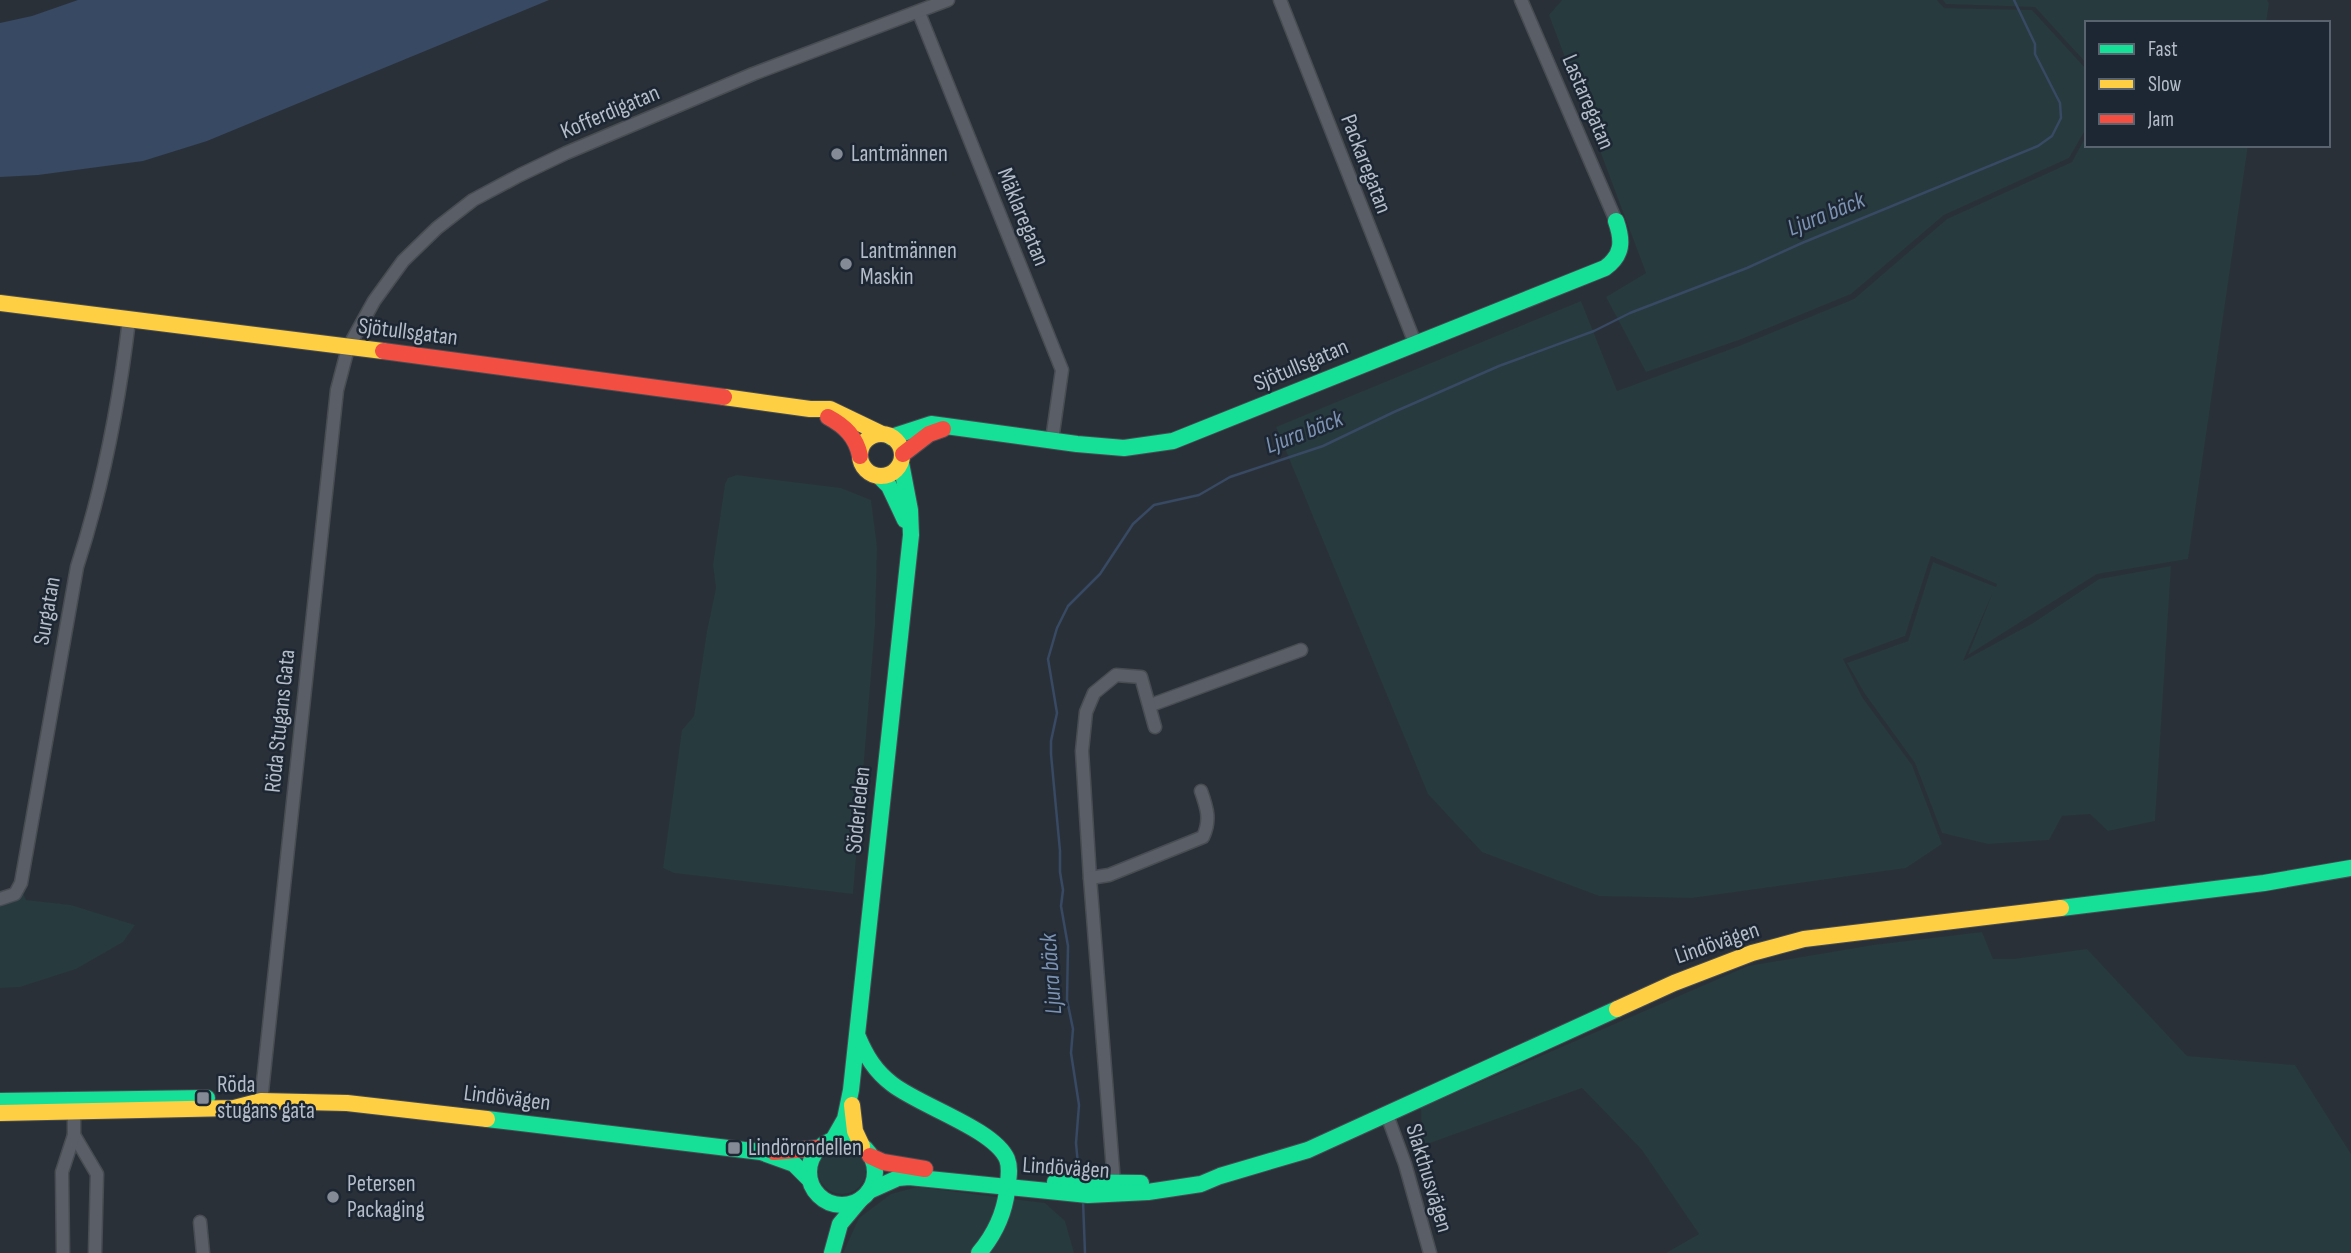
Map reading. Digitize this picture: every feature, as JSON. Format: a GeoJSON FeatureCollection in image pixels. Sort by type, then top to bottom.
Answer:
{"type":"FeatureCollection","features":[{"type":"Feature","properties":{"kind":"main road","name":"Sjötullsgatan"},"geometry":{"type":"LineString","coordinates":[[0,303],[810,409],[830,409],[886,435],[931,424],[1124,448],[1173,441],[1615,262],[1621,252],[1621,233],[1616,220]]}},
{"type":"Feature","properties":{"kind":"main road","name":"Sjötullsgatan"},"geometry":{"type":"LineString","coordinates":[[810,409],[843,425],[856,440],[860,456]]}},
{"type":"Feature","properties":{"kind":"main road"},"geometry":{"type":"LineString","coordinates":[[902,458],[900,445],[886,435],[864,444],[860,456],[866,470],[879,476],[892,473],[902,458],[929,434],[948,428]]}},
{"type":"Feature","properties":{"kind":"main road","name":"Söderleden"},"geometry":{"type":"LineString","coordinates":[[826,1144],[845,1119],[851,1090],[911,535],[902,458]]}},
{"type":"Feature","properties":{"kind":"main road","name":"Söderleden"},"geometry":{"type":"LineString","coordinates":[[879,476],[889,486],[911,535]]}},
{"type":"Feature","properties":{"kind":"main road","name":"Lindövägen"},"geometry":{"type":"LineString","coordinates":[[864,1196],[898,1178],[909,1177],[1008,1182],[1114,1195],[1185,1188],[1308,1150],[1674,982],[1752,953],[1804,939],[2264,883],[2351,869]]}},
{"type":"Feature","properties":{"kind":"main road","name":"Lindövägen"},"geometry":{"type":"LineString","coordinates":[[2264,883],[2302,883],[2351,878]]}},
{"type":"Feature","properties":{"kind":"main road"},"geometry":{"type":"LineString","coordinates":[[857,1035],[872,1065],[892,1084],[909,1097],[986,1136],[1002,1151],[1007,1160],[1006,1205],[997,1232],[979,1253]]}},
{"type":"Feature","properties":{"kind":"main road","name":"Söderleden"},"geometry":{"type":"LineString","coordinates":[[851,1090],[853,1121],[866,1151]]}},
{"type":"Feature","properties":{"kind":"main road","name":"Lindövägen"},"geometry":{"type":"LineString","coordinates":[[0,1114],[74,1106],[203,1098],[254,1102],[347,1103],[761,1152],[795,1151],[826,1144]]}},
{"type":"Feature","properties":{"kind":"main road","name":"Lindövägen"},"geometry":{"type":"LineString","coordinates":[[0,1101],[74,1106]]}},
{"type":"Feature","properties":{"kind":"main road"},"geometry":{"type":"LineString","coordinates":[[848,1140],[866,1151],[875,1174],[864,1196],[840,1224],[832,1253],[831,1229],[813,1187],[809,1168],[812,1157],[826,1144],[848,1140]]}},
{"type":"Feature","properties":{"kind":"main road","name":"Lindövägen"},"geometry":{"type":"LineString","coordinates":[[866,1151],[895,1165],[1008,1182]]}},
{"type":"Feature","properties":{"kind":"main road","name":"Lindövägen"},"geometry":{"type":"LineString","coordinates":[[761,1152],[792,1162],[804,1171],[813,1187]]}},
{"type":"Feature","properties":{"kind":"main road","name":"Lindövägen"},"geometry":{"type":"LineString","coordinates":[[1082,1189],[1220,1176]]}},
{"type":"Feature","properties":{"kind":"main road"},"geometry":{"type":"LineString","coordinates":[[813,1187],[826,1201],[837,1205],[849,1205],[864,1196]]}},
{"type":"Feature","properties":{"kind":"street","name":"Kofferdigatan"},"geometry":{"type":"LineString","coordinates":[[348,348],[374,301],[403,261],[473,200],[566,153],[741,79],[948,0]]}},
{"type":"Feature","properties":{"kind":"street","name":"Packaregatan"},"geometry":{"type":"LineString","coordinates":[[1280,0],[1415,342]]}},
{"type":"Feature","properties":{"kind":"street","name":"Lastaregatan"},"geometry":{"type":"LineString","coordinates":[[1521,0],[1616,220]]}},
{"type":"Feature","properties":{"kind":"street","name":"Mäklaregatan"},"geometry":{"type":"LineString","coordinates":[[919,13],[1062,370],[1052,440]]}},
{"type":"Feature","properties":{"kind":"street","name":"Surgatan"},"geometry":{"type":"LineString","coordinates":[[0,899],[15,894],[21,883],[77,567],[93,516],[121,385],[129,320]]}},
{"type":"Feature","properties":{"kind":"street","name":"Röda Stugans Gata"},"geometry":{"type":"LineString","coordinates":[[254,1102],[337,390],[348,348]]}},
{"type":"Feature","properties":{"kind":"street"},"geometry":{"type":"LineString","coordinates":[[1151,705],[1301,650]]}},
{"type":"Feature","properties":{"kind":"street"},"geometry":{"type":"LineString","coordinates":[[1114,1184],[1082,751],[1086,712],[1094,693],[1116,675],[1128,674],[1141,677],[1155,727]]}},
{"type":"Feature","properties":{"kind":"street"},"geometry":{"type":"LineString","coordinates":[[1090,878],[1109,875],[1203,837],[1207,828],[1208,812],[1201,791]]}},
{"type":"Feature","properties":{"kind":"street"},"geometry":{"type":"LineString","coordinates":[[63,1253],[62,1172],[74,1135],[74,1106]]}},
{"type":"Feature","properties":{"kind":"street","name":"Slakthusvägen"},"geometry":{"type":"LineString","coordinates":[[1387,1115],[1405,1164],[1430,1253]]}},
{"type":"Feature","properties":{"kind":"street"},"geometry":{"type":"LineString","coordinates":[[74,1135],[97,1174],[95,1253]]}},
{"type":"Feature","properties":{"kind":"street"},"geometry":{"type":"LineString","coordinates":[[201,1222],[202,1253]]}},
{"type":"Feature","properties":{"kind":"green space"},"geometry":{"type":"Polygon","coordinates":[[[1562,0],[1937,0],[1944,8],[2032,10],[2085,68],[2085,130],[2069,158],[1944,215],[1851,294],[1739,340],[1646,372],[1606,297],[1646,273],[1549,15],[1562,0]]]}},
{"type":"Feature","properties":{"kind":"green space"},"geometry":{"type":"Polygon","coordinates":[[[1943,0],[2267,0],[2269,3],[2266,21],[2085,21],[2085,62],[2035,7],[1946,4],[1943,0]]]}},
{"type":"Feature","properties":{"kind":"green space"},"geometry":{"type":"Polygon","coordinates":[[[2085,138],[2085,147],[2248,147],[2188,559],[2097,574],[1968,655],[1993,592],[1963,661],[2033,623],[2099,579],[2171,566],[2155,821],[2108,831],[2090,814],[2062,816],[2049,840],[1988,844],[1942,833],[1915,763],[1865,694],[1847,663],[1908,641],[1933,562],[1996,587],[1997,584],[1931,556],[1905,636],[1843,659],[1862,697],[1912,765],[1942,844],[1906,868],[1692,898],[1599,896],[1482,852],[1428,794],[1276,427],[1581,301],[1617,391],[1739,346],[1854,299],[1947,219],[2072,162],[2085,138]]]}},
{"type":"Feature","properties":{"kind":"green space"},"geometry":{"type":"Polygon","coordinates":[[[737,475],[841,488],[871,500],[877,547],[875,626],[853,894],[674,873],[663,868],[682,730],[694,716],[716,588],[713,565],[725,484],[728,478],[737,475]]]}},
{"type":"Feature","properties":{"kind":"green space"},"geometry":{"type":"Polygon","coordinates":[[[22,891],[26,900],[71,905],[135,925],[123,942],[76,969],[20,987],[0,988],[0,905],[22,891]]]}},
{"type":"Feature","properties":{"kind":"green space"},"geometry":{"type":"Polygon","coordinates":[[[1982,932],[1993,959],[2013,959],[2087,949],[2187,1056],[2295,1065],[2351,1154],[2351,1253],[1666,1253],[1699,1234],[1642,1150],[1582,1088],[1422,1146],[1421,1108],[1748,966],[1873,945],[1982,932]]]}},
{"type":"Feature","properties":{"kind":"green space"},"geometry":{"type":"Polygon","coordinates":[[[842,1146],[859,1153],[866,1170],[859,1187],[842,1194],[825,1187],[818,1170],[825,1153],[842,1146]]]}},
{"type":"Feature","properties":{"kind":"green space"},"geometry":{"type":"Polygon","coordinates":[[[917,1187],[1045,1203],[1065,1221],[1074,1253],[843,1253],[859,1218],[891,1194],[917,1187]]]}},
{"type":"Feature","properties":{"kind":"water"},"geometry":{"type":"Polygon","coordinates":[[[78,0],[549,0],[207,141],[143,161],[38,175],[0,177],[0,23],[32,16],[78,0]]]}},
{"type":"Feature","properties":{"kind":"waterway","name":"Ljura bäck"},"geometry":{"type":"LineString","coordinates":[[1079,1176],[1076,1143],[1079,1105],[1071,1053],[1073,1029],[1067,1000],[1068,946],[1061,906],[1063,890],[1051,754],[1057,713],[1048,659],[1057,628],[1068,606],[1100,574],[1133,524],[1154,505],[1199,495],[1230,477],[1323,446],[1499,366],[1594,331],[1630,313],[1747,268],[2038,146],[2052,136],[2061,118],[2060,103],[2035,54],[2035,44],[2014,0]]}},
{"type":"Feature","properties":{"kind":"waterway","name":"Ljura bäck"},"geometry":{"type":"LineString","coordinates":[[1083,1200],[1085,1253]]}},
{"type":"Feature","properties":{"kind":"traffic: fast"},"geometry":{"type":"LineString","coordinates":[[891,437],[931,424],[1124,448],[1173,441],[1605,268],[1615,258],[1620,247],[1616,221]]}},
{"type":"Feature","properties":{"kind":"traffic: fast"},"geometry":{"type":"LineString","coordinates":[[833,1140],[845,1119],[851,1090],[911,535],[910,510],[901,463]]}},
{"type":"Feature","properties":{"kind":"traffic: fast"},"geometry":{"type":"LineString","coordinates":[[879,476],[889,486],[905,520]]}},
{"type":"Feature","properties":{"kind":"traffic: fast"},"geometry":{"type":"LineString","coordinates":[[2061,908],[2264,883],[2351,868]]}},
{"type":"Feature","properties":{"kind":"traffic: fast"},"geometry":{"type":"LineString","coordinates":[[869,1191],[898,1178],[909,1177],[1088,1195],[1148,1192],[1201,1184],[1308,1150],[1617,1009]]}},
{"type":"Feature","properties":{"kind":"traffic: fast"},"geometry":{"type":"LineString","coordinates":[[858,1037],[872,1063],[892,1084],[972,1128],[999,1148],[1007,1159],[1009,1175],[1004,1208],[990,1239],[979,1253]]}},
{"type":"Feature","properties":{"kind":"traffic: fast"},"geometry":{"type":"LineString","coordinates":[[0,1101],[207,1098]]}},
{"type":"Feature","properties":{"kind":"traffic: fast"},"geometry":{"type":"LineString","coordinates":[[487,1119],[761,1152],[794,1164],[809,1179]]}},
{"type":"Feature","properties":{"kind":"traffic: fast"},"geometry":{"type":"LineString","coordinates":[[842,1139],[855,1142],[865,1149],[872,1159],[875,1172],[872,1185],[865,1195],[855,1202],[842,1205],[829,1202],[819,1195],[812,1185],[809,1172],[812,1159],[819,1149],[829,1142],[842,1139]]}},
{"type":"Feature","properties":{"kind":"traffic: fast"},"geometry":{"type":"LineString","coordinates":[[1055,1182],[1141,1183]]}},
{"type":"Feature","properties":{"kind":"traffic: fast"},"geometry":{"type":"LineString","coordinates":[[832,1253],[840,1224],[860,1200]]}},
{"type":"Feature","properties":{"kind":"traffic: slow"},"geometry":{"type":"LineString","coordinates":[[0,303],[383,351]]}},
{"type":"Feature","properties":{"kind":"traffic: slow"},"geometry":{"type":"LineString","coordinates":[[724,397],[810,409],[830,409],[880,433]]}},
{"type":"Feature","properties":{"kind":"traffic: slow"},"geometry":{"type":"LineString","coordinates":[[881,434],[896,440],[902,455],[896,470],[881,476],[866,470],[860,455],[866,440],[881,434]]}},
{"type":"Feature","properties":{"kind":"traffic: slow"},"geometry":{"type":"LineString","coordinates":[[1617,1009],[1674,983],[1752,953],[1804,939],[2061,908]]}},
{"type":"Feature","properties":{"kind":"traffic: slow"},"geometry":{"type":"LineString","coordinates":[[0,1113],[234,1108],[261,1101],[347,1103],[487,1119]]}},
{"type":"Feature","properties":{"kind":"traffic: slow"},"geometry":{"type":"LineString","coordinates":[[852,1105],[855,1131],[862,1146]]}},
{"type":"Feature","properties":{"kind":"traffic: jam"},"geometry":{"type":"LineString","coordinates":[[383,351],[724,397]]}},
{"type":"Feature","properties":{"kind":"traffic: jam"},"geometry":{"type":"LineString","coordinates":[[828,417],[849,433],[860,456]]}},
{"type":"Feature","properties":{"kind":"traffic: jam"},"geometry":{"type":"LineString","coordinates":[[903,454],[929,434],[943,429]]}},
{"type":"Feature","properties":{"kind":"traffic: jam"},"geometry":{"type":"LineString","coordinates":[[774,1152],[819,1148]]}},
{"type":"Feature","properties":{"kind":"traffic: jam"},"geometry":{"type":"LineString","coordinates":[[870,1156],[883,1162],[925,1169]]}},
{"type":"Feature","properties":{"kind":"place","name":"Lantmännen"},"geometry":{"type":"Point","coordinates":[837,154]}},
{"type":"Feature","properties":{"kind":"place","name":"Lantmännen Maskin"},"geometry":{"type":"Point","coordinates":[846,264]}},
{"type":"Feature","properties":{"kind":"place","name":"Röda stugans gata"},"geometry":{"type":"Point","coordinates":[203,1098]}},
{"type":"Feature","properties":{"kind":"place","name":"Lindörondellen"},"geometry":{"type":"Point","coordinates":[734,1148]}},
{"type":"Feature","properties":{"kind":"place","name":"Petersen Packaging"},"geometry":{"type":"Point","coordinates":[333,1197]}}]}
